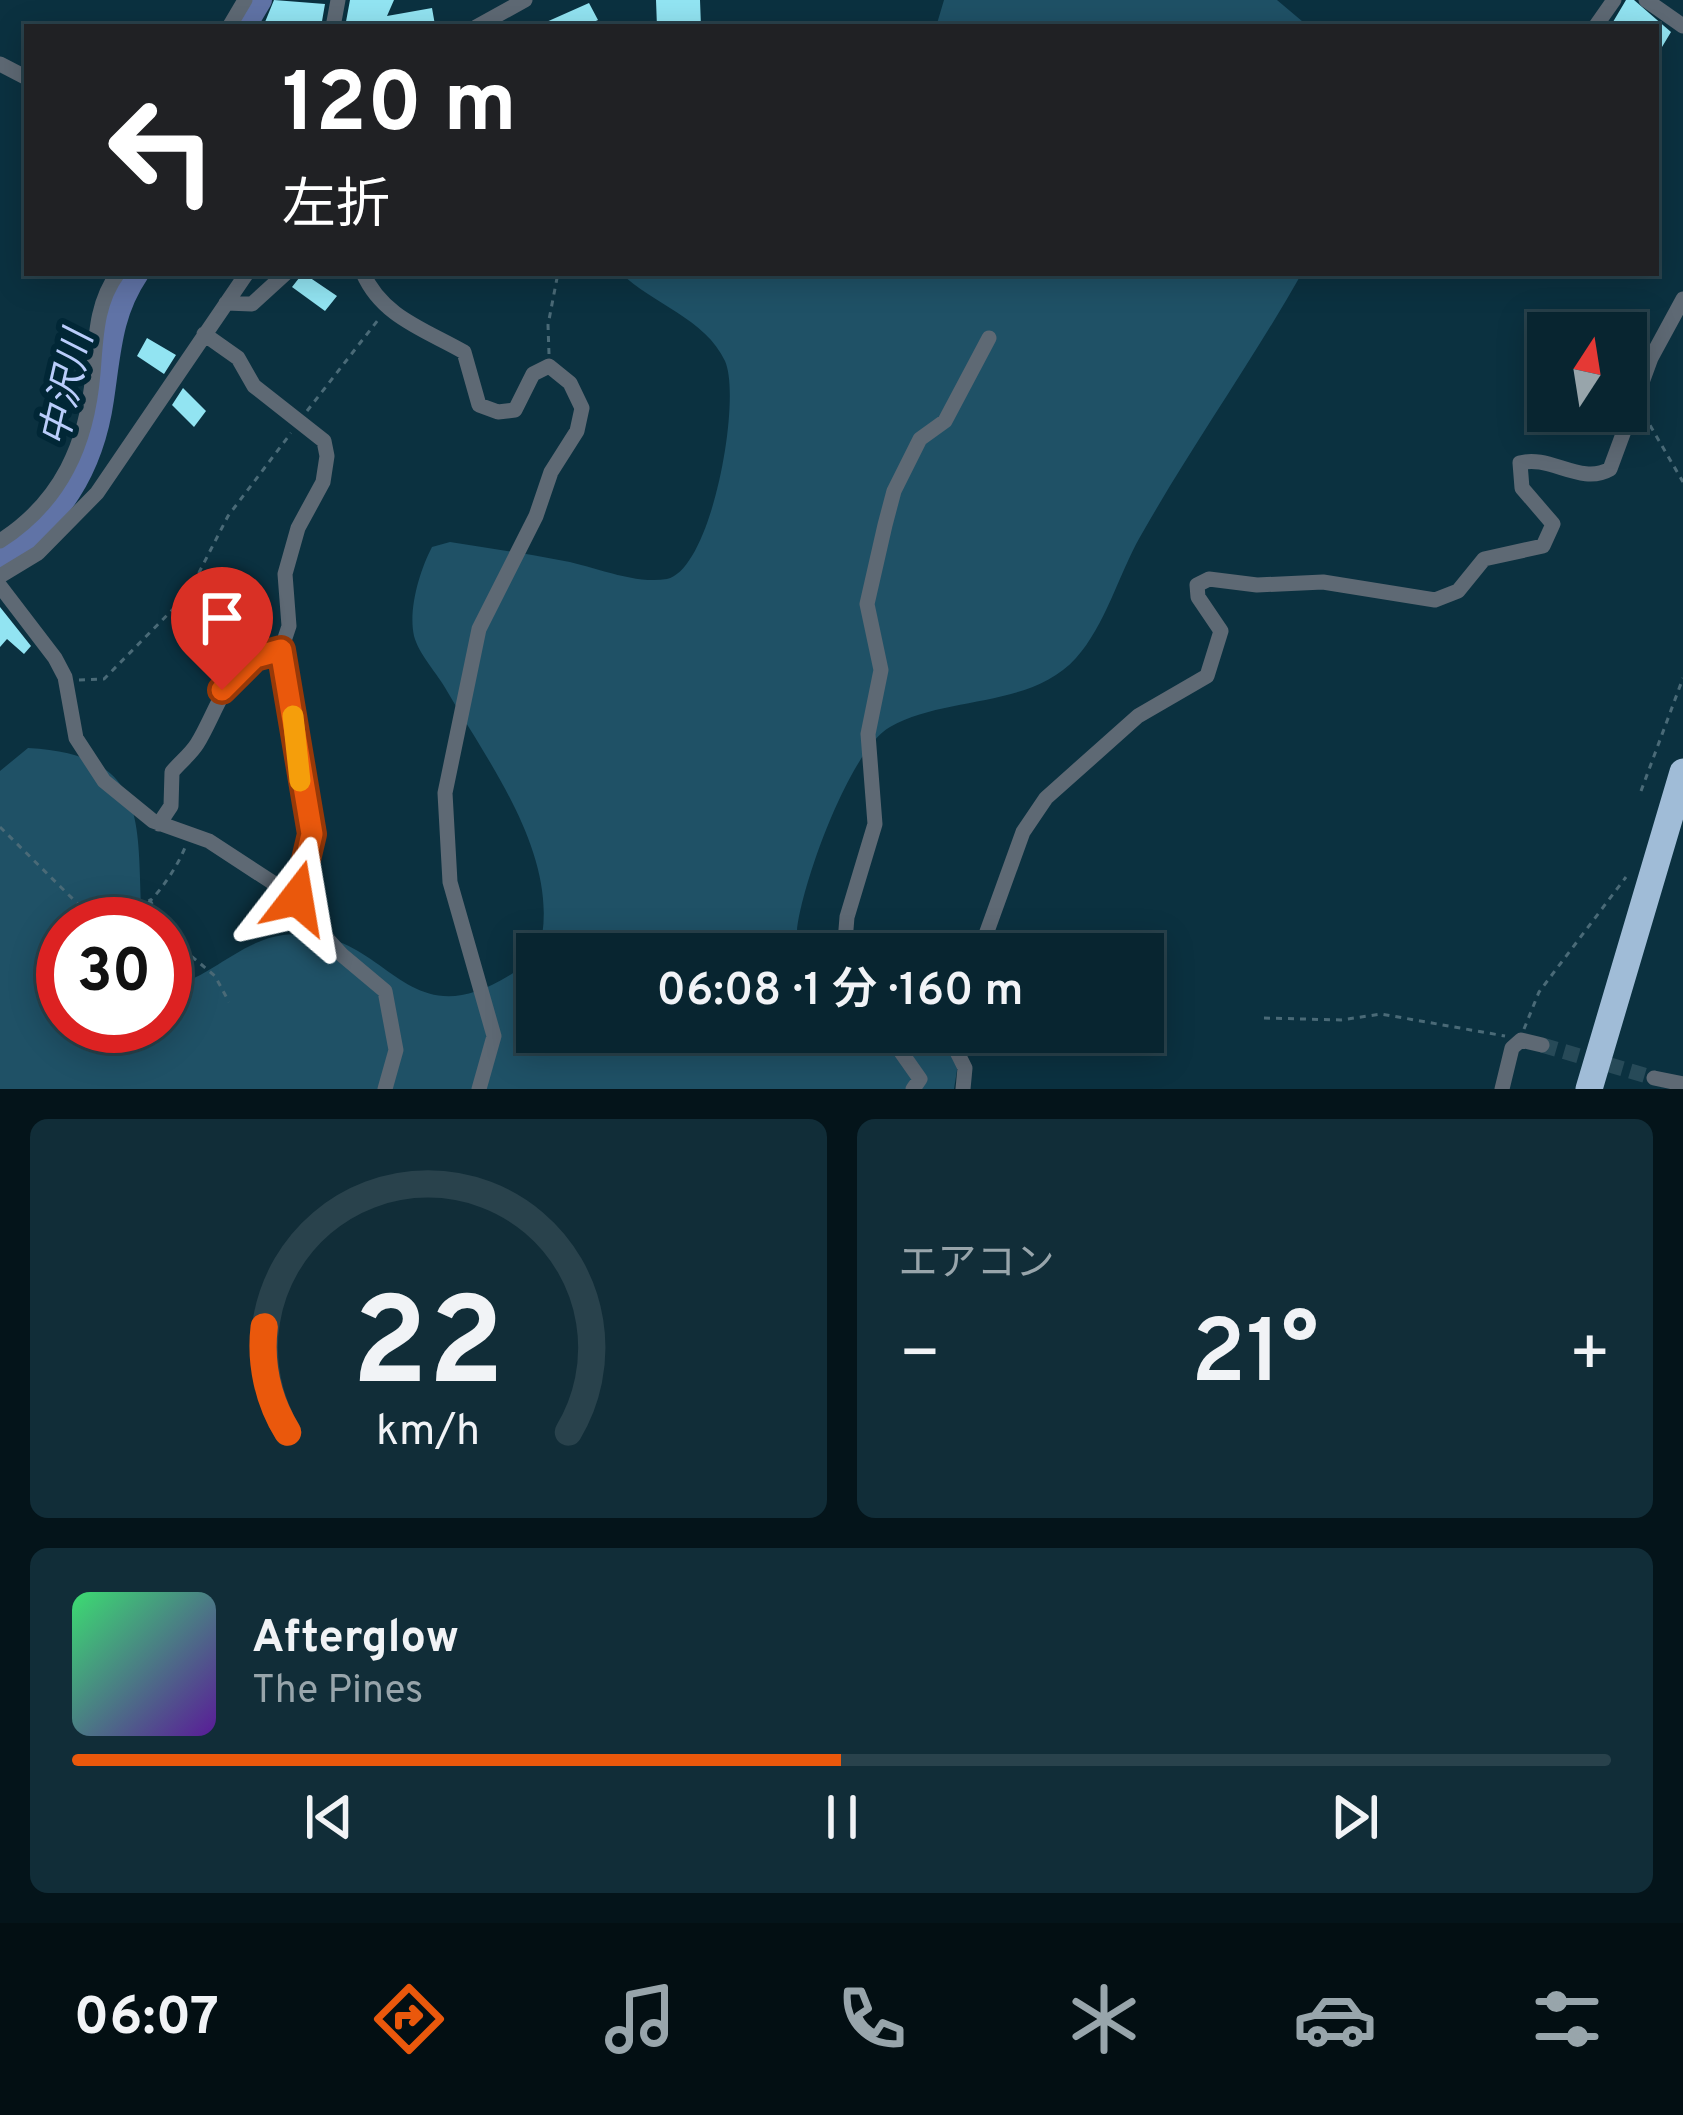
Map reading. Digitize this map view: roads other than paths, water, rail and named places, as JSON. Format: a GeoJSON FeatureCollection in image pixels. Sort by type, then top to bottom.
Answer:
{"type":"FeatureCollection","features":[{"type":"Feature","properties":{"kind":"highway"},"geometry":{"type":"LineString","coordinates":[[1588,1089],[1683,772]]}},
{"type":"Feature","properties":{"kind":"street"},"geometry":{"type":"LineString","coordinates":[[497,23],[526,0]]}},
{"type":"Feature","properties":{"kind":"street"},"geometry":{"type":"LineString","coordinates":[[1656,3],[1683,26]]}},
{"type":"Feature","properties":{"kind":"street"},"geometry":{"type":"LineString","coordinates":[[0,541],[49,499],[72,465],[86,422],[98,319],[117,276]]}},
{"type":"Feature","properties":{"kind":"street"},"geometry":{"type":"LineString","coordinates":[[0,576],[38,553],[97,493],[245,276]]}},
{"type":"Feature","properties":{"kind":"street"},"geometry":{"type":"LineString","coordinates":[[226,303],[252,304],[283,276]]}},
{"type":"Feature","properties":{"kind":"street"},"geometry":{"type":"LineString","coordinates":[[365,276],[388,306],[423,334],[464,352],[475,400],[486,409],[515,410],[533,374],[549,366],[560,372],[580,401],[580,423],[551,472],[536,516],[481,624],[445,799],[453,897],[494,1036],[479,1089]]}},
{"type":"Feature","properties":{"kind":"street"},"geometry":{"type":"LineString","coordinates":[[986,933],[1023,832],[1046,798],[1138,716],[1208,676],[1221,631],[1198,597],[1202,581],[1344,583],[1424,600],[1452,594],[1484,559],[1543,546],[1553,532],[1551,518],[1522,488],[1520,463],[1533,460],[1601,474],[1610,469],[1683,298]]}},
{"type":"Feature","properties":{"kind":"street"},"geometry":{"type":"LineString","coordinates":[[204,334],[238,358],[254,386],[324,441],[327,471],[298,528],[285,574],[289,626],[281,650],[312,834],[296,904]]}},
{"type":"Feature","properties":{"kind":"street"},"geometry":{"type":"LineString","coordinates":[[846,933],[875,824],[868,734],[881,670],[867,604],[885,525],[894,491],[920,439],[945,421],[989,338]]}},
{"type":"Feature","properties":{"kind":"street"},"geometry":{"type":"LineString","coordinates":[[0,586],[65,677],[73,730],[104,781],[159,824],[264,877],[385,991],[396,1050],[385,1089]]}},
{"type":"Feature","properties":{"kind":"street"},"geometry":{"type":"LineString","coordinates":[[159,824],[171,806],[172,772],[199,741],[222,690],[255,657],[281,650]]}},
{"type":"Feature","properties":{"kind":"street"},"geometry":{"type":"LineString","coordinates":[[1502,1089],[1512,1048],[1521,1040],[1542,1045]]}},
{"type":"Feature","properties":{"kind":"street"},"geometry":{"type":"LineString","coordinates":[[903,1053],[920,1079],[913,1089]]}},
{"type":"Feature","properties":{"kind":"street"},"geometry":{"type":"LineString","coordinates":[[957,1053],[964,1069],[963,1089]]}},
{"type":"Feature","properties":{"kind":"street"},"geometry":{"type":"LineString","coordinates":[[1654,1078],[1683,1084]]}},
{"type":"Feature","properties":{"kind":"waterway","name":"中沢川"},"geometry":{"type":"LineString","coordinates":[[246,24],[260,0]]}},
{"type":"Feature","properties":{"kind":"waterway","name":"中沢川"},"geometry":{"type":"LineString","coordinates":[[0,561],[56,510],[81,470],[97,424],[116,318],[135,276]]}},
{"type":"Feature","properties":{"kind":"tunnel"},"geometry":{"type":"LineString","coordinates":[[1542,1045],[1654,1078]]}}]}
